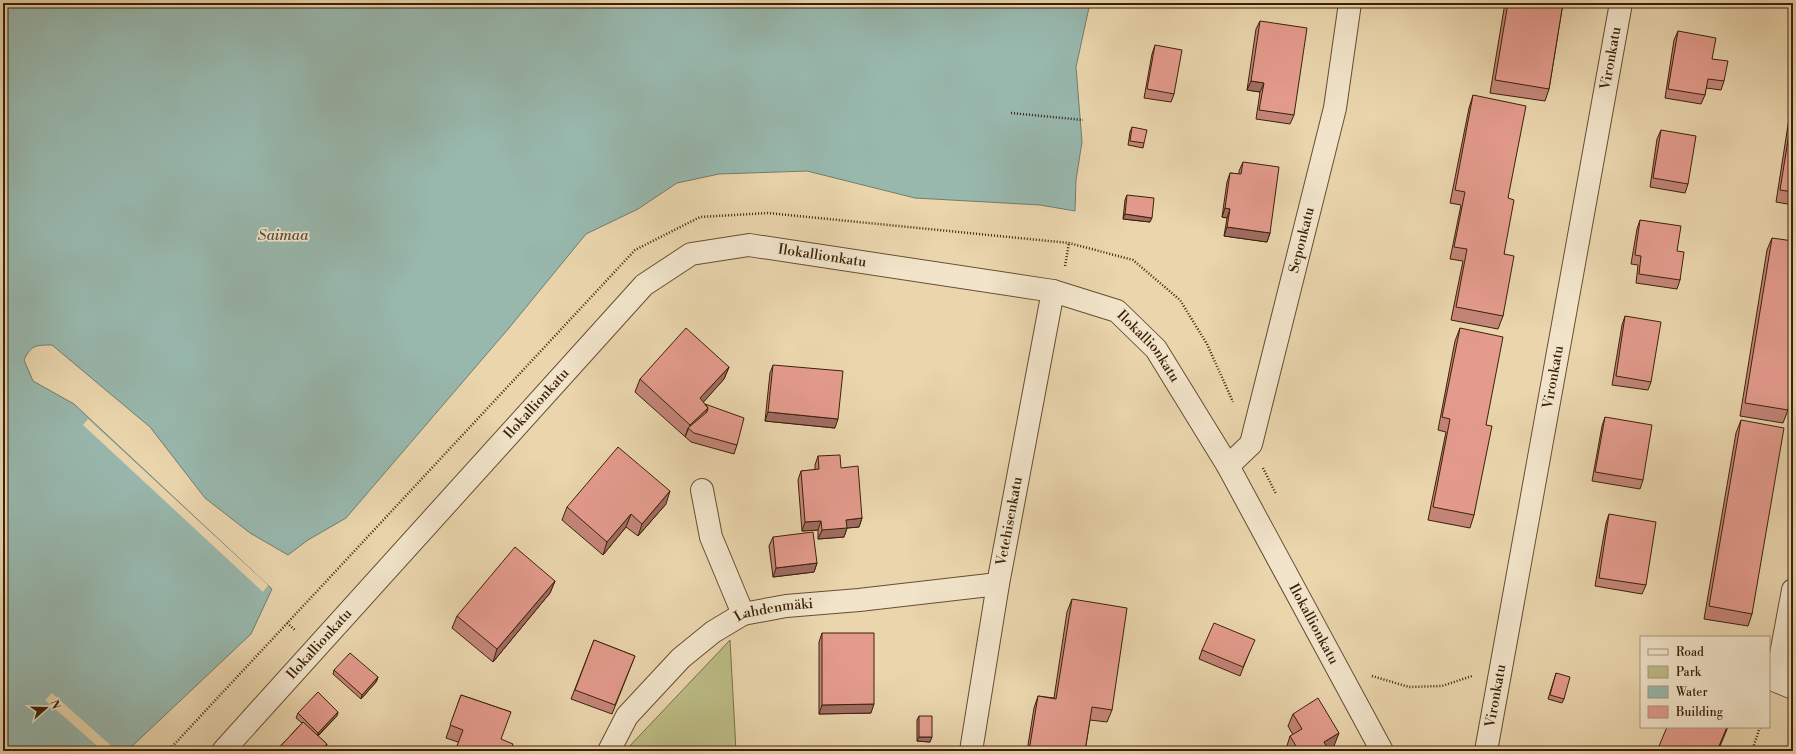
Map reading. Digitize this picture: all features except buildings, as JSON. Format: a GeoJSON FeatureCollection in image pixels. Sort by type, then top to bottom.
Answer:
{"type":"FeatureCollection","features":[{"type":"Feature","properties":{"kind":"street","name":"Seponkatu"},"geometry":{"type":"LineString","coordinates":[[1251,444],[1335,108],[1350,3]]}},
{"type":"Feature","properties":{"kind":"street","name":"Vironkatu"},"geometry":{"type":"LineString","coordinates":[[1486,751],[1621,3]]}},
{"type":"Feature","properties":{"kind":"street","name":"Ilokallionkatu"},"geometry":{"type":"LineString","coordinates":[[223,751],[644,285],[691,254],[749,245],[1053,291],[1117,311],[1156,349],[1228,466],[1382,751]]}},
{"type":"Feature","properties":{"kind":"street","name":"Vetehisenkatu"},"geometry":{"type":"LineString","coordinates":[[971,751],[998,584],[1053,291]]}},
{"type":"Feature","properties":{"kind":"street"},"geometry":{"type":"LineString","coordinates":[[1228,466],[1251,444]]}},
{"type":"Feature","properties":{"kind":"street"},"geometry":{"type":"LineString","coordinates":[[702,490],[711,537],[743,614]]}},
{"type":"Feature","properties":{"kind":"street","name":"Lahdenmäki"},"geometry":{"type":"LineString","coordinates":[[609,751],[627,716],[682,658],[713,632],[743,614],[786,606],[859,600],[998,584]]}},
{"type":"Feature","properties":{"kind":"street"},"geometry":{"type":"LineString","coordinates":[[1784,685],[1793,590]]}},
{"type":"Feature","properties":{"kind":"path"},"geometry":{"type":"LineString","coordinates":[[1011,113],[1083,120]]}},
{"type":"Feature","properties":{"kind":"path"},"geometry":{"type":"LineString","coordinates":[[168,751],[635,250],[700,217],[776,214],[1069,243],[1133,260],[1180,300],[1207,344],[1251,444],[1279,500]]}},
{"type":"Feature","properties":{"kind":"path"},"geometry":{"type":"LineString","coordinates":[[1366,674],[1409,687],[1442,686],[1502,665]]}},
{"type":"Feature","properties":{"kind":"path"},"geometry":{"type":"LineString","coordinates":[[1752,751],[1760,728]]}},
{"type":"Feature","properties":{"kind":"green space"},"geometry":{"type":"Polygon","coordinates":[[[730,640],[736,751],[625,751],[730,640]]]}},
{"type":"Feature","properties":{"kind":"water","name":"Saimaa"},"geometry":{"type":"Polygon","coordinates":[[[3,3],[1090,3],[1076,67],[1082,142],[1076,180],[1075,211],[1040,205],[915,198],[807,171],[719,174],[677,183],[638,209],[586,234],[509,328],[346,518],[308,540],[288,555],[250,533],[205,498],[150,427],[52,345],[35,347],[29,351],[24,360],[33,381],[74,404],[272,589],[251,634],[127,751],[3,751],[3,3]]]}},
{"type":"Feature","properties":{"kind":"pier"},"geometry":{"type":"Polygon","coordinates":[[[88,419],[268,585],[263,592],[83,425],[88,419]]]}},
{"type":"Feature","properties":{"kind":"pier"},"geometry":{"type":"Polygon","coordinates":[[[52,693],[117,751],[103,751],[45,700],[52,693]]]}}]}
